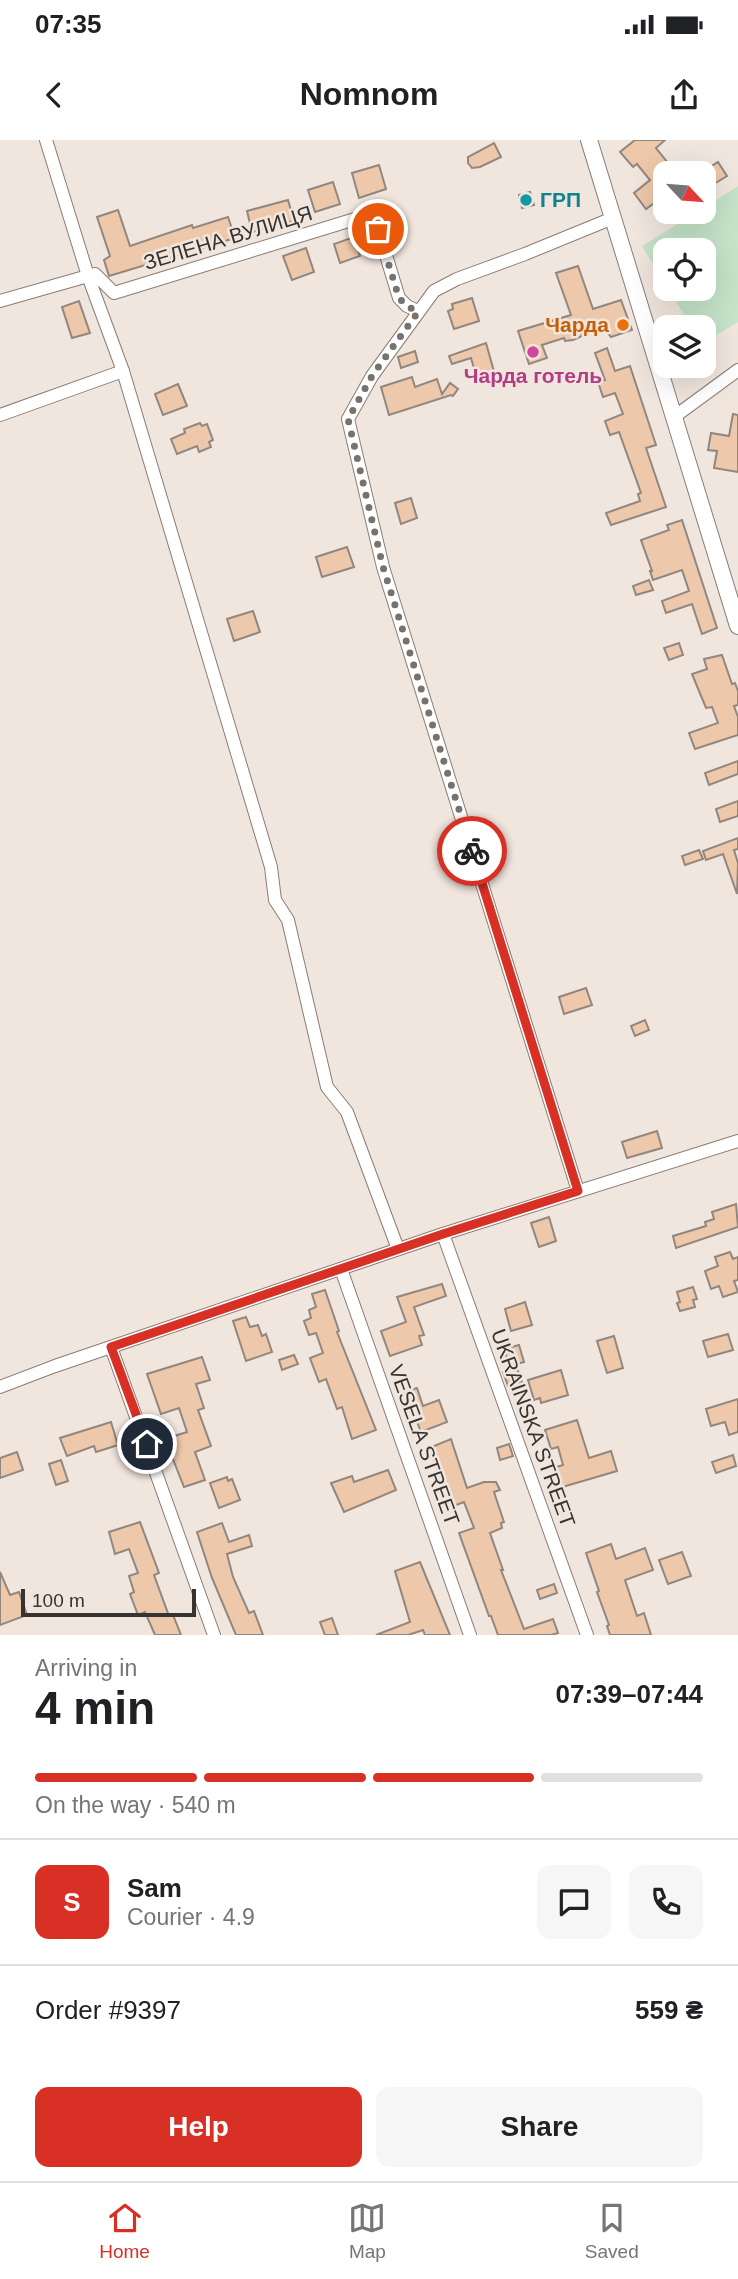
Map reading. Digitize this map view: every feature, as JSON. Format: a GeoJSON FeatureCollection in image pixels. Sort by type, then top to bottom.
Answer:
{"type":"FeatureCollection","features":[{"type":"Feature","properties":{"kind":"street"},"geometry":{"type":"LineString","coordinates":[[46,140],[88,276],[123,371],[271,867],[275,900],[288,920],[327,1087],[347,1112],[398,1249]]}},
{"type":"Feature","properties":{"kind":"street"},"geometry":{"type":"LineString","coordinates":[[589,140],[738,626]]}},
{"type":"Feature","properties":{"kind":"street"},"geometry":{"type":"LineString","coordinates":[[578,1191],[383,567],[348,419],[372,376],[434,291],[457,279],[613,218]]}},
{"type":"Feature","properties":{"kind":"street","name":"ЗЕЛЕНА ВУЛИЦЯ"},"geometry":{"type":"LineString","coordinates":[[88,276],[95,274],[114,293],[355,219],[365,219],[378,229],[399,298],[418,312]]}},
{"type":"Feature","properties":{"kind":"street"},"geometry":{"type":"LineString","coordinates":[[0,301],[88,276]]}},
{"type":"Feature","properties":{"kind":"street"},"geometry":{"type":"LineString","coordinates":[[674,417],[738,370]]}},
{"type":"Feature","properties":{"kind":"street"},"geometry":{"type":"LineString","coordinates":[[0,415],[123,371]]}},
{"type":"Feature","properties":{"kind":"street"},"geometry":{"type":"LineString","coordinates":[[0,1387],[443,1234],[578,1191],[737,1146]]}},
{"type":"Feature","properties":{"kind":"street","name":"UKRAINSKA STREET"},"geometry":{"type":"LineString","coordinates":[[443,1234],[587,1635]]}},
{"type":"Feature","properties":{"kind":"street","name":"VESELA STREET"},"geometry":{"type":"LineString","coordinates":[[341,1269],[470,1635]]}},
{"type":"Feature","properties":{"kind":"street"},"geometry":{"type":"LineString","coordinates":[[111,1347],[214,1635]]}},
{"type":"Feature","properties":{"kind":"green space"},"geometry":{"type":"Polygon","coordinates":[[[738,186],[738,322],[716,336],[716,315],[684,315],[676,301],[716,301],[716,238],[655,238],[678,224],[716,224],[716,200],[738,186]]]}},
{"type":"Feature","properties":{"kind":"green space"},"geometry":{"type":"Polygon","coordinates":[[[653,239],[653,264],[642,246],[653,239]]]}},
{"type":"Feature","properties":{"kind":"building"},"geometry":{"type":"Polygon","coordinates":[[[635,140],[665,140],[656,148],[666,161],[653,161],[653,204],[646,209],[634,193],[650,180],[637,164],[633,167],[620,152],[635,140]]]}},
{"type":"Feature","properties":{"kind":"building"},"geometry":{"type":"Polygon","coordinates":[[[494,143],[501,157],[472,168],[468,157],[494,143]]]}},
{"type":"Feature","properties":{"kind":"building"},"geometry":{"type":"Polygon","coordinates":[[[718,162],[727,176],[716,183],[718,162]]]}},
{"type":"Feature","properties":{"kind":"building"},"geometry":{"type":"Polygon","coordinates":[[[379,165],[386,189],[359,198],[352,173],[379,165]]]}},
{"type":"Feature","properties":{"kind":"building"},"geometry":{"type":"Polygon","coordinates":[[[333,182],[340,204],[315,212],[308,190],[333,182]]]}},
{"type":"Feature","properties":{"kind":"building","name":"ГРП"},"geometry":{"type":"Polygon","coordinates":[[[530,192],[534,205],[522,208],[519,195],[530,192]]]}},
{"type":"Feature","properties":{"kind":"building"},"geometry":{"type":"Polygon","coordinates":[[[288,200],[294,221],[252,232],[247,211],[288,200]]]}},
{"type":"Feature","properties":{"kind":"building"},"geometry":{"type":"Polygon","coordinates":[[[118,210],[130,246],[192,225],[193,228],[228,217],[235,238],[109,276],[104,260],[110,256],[97,217],[118,210]]]}},
{"type":"Feature","properties":{"kind":"building"},"geometry":{"type":"Polygon","coordinates":[[[354,237],[360,256],[340,263],[334,244],[354,237]]]}},
{"type":"Feature","properties":{"kind":"building"},"geometry":{"type":"Polygon","coordinates":[[[306,248],[314,272],[292,280],[283,256],[306,248]]]}},
{"type":"Feature","properties":{"kind":"building"},"geometry":{"type":"Polygon","coordinates":[[[578,266],[593,309],[621,300],[632,330],[611,337],[603,327],[581,333],[582,336],[573,340],[565,341],[564,338],[542,345],[547,358],[529,364],[518,331],[571,315],[556,273],[578,266]]]}},
{"type":"Feature","properties":{"kind":"building"},"geometry":{"type":"Polygon","coordinates":[[[472,298],[479,321],[454,329],[448,311],[453,309],[452,304],[472,298]]]}},
{"type":"Feature","properties":{"kind":"building"},"geometry":{"type":"Polygon","coordinates":[[[79,301],[90,333],[72,338],[62,307],[79,301]]]}},
{"type":"Feature","properties":{"kind":"building"},"geometry":{"type":"Polygon","coordinates":[[[486,343],[495,375],[478,382],[471,358],[452,364],[449,356],[486,343]]]}},
{"type":"Feature","properties":{"kind":"building"},"geometry":{"type":"Polygon","coordinates":[[[607,348],[615,371],[630,366],[656,445],[646,448],[666,507],[611,525],[606,513],[640,501],[638,494],[641,493],[619,432],[610,435],[605,421],[623,414],[615,393],[603,397],[598,382],[605,380],[595,353],[607,348]]]}},
{"type":"Feature","properties":{"kind":"building"},"geometry":{"type":"Polygon","coordinates":[[[415,351],[418,362],[401,368],[398,357],[415,351]]]}},
{"type":"Feature","properties":{"kind":"building"},"geometry":{"type":"Polygon","coordinates":[[[412,377],[415,387],[437,379],[442,394],[450,383],[458,389],[453,396],[389,415],[381,387],[412,377]]]}},
{"type":"Feature","properties":{"kind":"building"},"geometry":{"type":"Polygon","coordinates":[[[178,384],[187,406],[163,415],[155,394],[178,384]]]}},
{"type":"Feature","properties":{"kind":"building"},"geometry":{"type":"Polygon","coordinates":[[[733,414],[738,415],[738,472],[714,468],[717,451],[708,450],[711,433],[729,436],[733,414]]]}},
{"type":"Feature","properties":{"kind":"building"},"geometry":{"type":"Polygon","coordinates":[[[200,423],[202,426],[207,424],[213,440],[209,442],[211,447],[199,452],[197,446],[177,454],[171,439],[185,433],[184,429],[200,423]]]}},
{"type":"Feature","properties":{"kind":"building"},"geometry":{"type":"Polygon","coordinates":[[[411,498],[417,518],[401,524],[395,503],[411,498]]]}},
{"type":"Feature","properties":{"kind":"building"},"geometry":{"type":"Polygon","coordinates":[[[682,520],[717,628],[702,634],[692,604],[666,613],[662,601],[689,591],[682,570],[653,580],[641,540],[669,530],[667,525],[682,520]]]}},
{"type":"Feature","properties":{"kind":"building"},"geometry":{"type":"Polygon","coordinates":[[[347,547],[354,567],[322,577],[316,557],[347,547]]]}},
{"type":"Feature","properties":{"kind":"building"},"geometry":{"type":"Polygon","coordinates":[[[649,580],[653,590],[636,595],[633,586],[649,580]]]}},
{"type":"Feature","properties":{"kind":"building"},"geometry":{"type":"Polygon","coordinates":[[[253,611],[260,632],[234,641],[227,619],[253,611]]]}},
{"type":"Feature","properties":{"kind":"building"},"geometry":{"type":"Polygon","coordinates":[[[679,643],[683,655],[669,660],[664,648],[679,643]]]}},
{"type":"Feature","properties":{"kind":"building"},"geometry":{"type":"Polygon","coordinates":[[[722,655],[732,684],[735,683],[738,691],[738,705],[734,706],[738,717],[738,735],[695,749],[689,733],[718,723],[712,707],[706,708],[692,674],[707,669],[704,659],[722,655]]]}},
{"type":"Feature","properties":{"kind":"building"},"geometry":{"type":"Polygon","coordinates":[[[738,761],[738,774],[709,785],[705,773],[738,761]]]}},
{"type":"Feature","properties":{"kind":"building"},"geometry":{"type":"Polygon","coordinates":[[[738,801],[738,816],[720,822],[716,809],[738,801]]]}},
{"type":"Feature","properties":{"kind":"building"},"geometry":{"type":"Polygon","coordinates":[[[738,838],[738,849],[734,850],[738,863],[737,894],[723,854],[706,860],[703,851],[738,838]]]}},
{"type":"Feature","properties":{"kind":"building"},"geometry":{"type":"Polygon","coordinates":[[[699,850],[703,859],[685,865],[682,856],[699,850]]]}},
{"type":"Feature","properties":{"kind":"building"},"geometry":{"type":"Polygon","coordinates":[[[586,988],[592,1005],[564,1014],[559,997],[586,988]]]}},
{"type":"Feature","properties":{"kind":"building"},"geometry":{"type":"Polygon","coordinates":[[[645,1020],[649,1030],[635,1036],[631,1026],[645,1020]]]}},
{"type":"Feature","properties":{"kind":"building"},"geometry":{"type":"Polygon","coordinates":[[[657,1131],[662,1148],[627,1158],[622,1142],[657,1131]]]}},
{"type":"Feature","properties":{"kind":"building"},"geometry":{"type":"Polygon","coordinates":[[[736,1204],[738,1227],[676,1248],[673,1236],[706,1226],[705,1222],[714,1219],[712,1212],[736,1204]]]}},
{"type":"Feature","properties":{"kind":"building"},"geometry":{"type":"Polygon","coordinates":[[[549,1217],[556,1241],[539,1247],[531,1223],[549,1217]]]}},
{"type":"Feature","properties":{"kind":"building"},"geometry":{"type":"Polygon","coordinates":[[[730,1252],[733,1259],[738,1257],[738,1280],[734,1281],[738,1292],[723,1297],[719,1286],[711,1289],[705,1271],[718,1266],[715,1257],[730,1252]]]}},
{"type":"Feature","properties":{"kind":"building"},"geometry":{"type":"Polygon","coordinates":[[[442,1284],[446,1296],[414,1307],[424,1335],[419,1336],[422,1345],[390,1356],[381,1331],[406,1322],[397,1297],[442,1284]]]}},
{"type":"Feature","properties":{"kind":"building"},"geometry":{"type":"Polygon","coordinates":[[[693,1287],[697,1299],[693,1300],[695,1307],[680,1311],[677,1292],[693,1287]]]}},
{"type":"Feature","properties":{"kind":"building"},"geometry":{"type":"Polygon","coordinates":[[[325,1290],[339,1331],[337,1332],[376,1430],[352,1439],[342,1407],[337,1409],[326,1379],[319,1382],[310,1358],[323,1353],[316,1333],[309,1335],[304,1321],[311,1318],[309,1310],[316,1307],[312,1294],[325,1290]]]}},
{"type":"Feature","properties":{"kind":"building"},"geometry":{"type":"Polygon","coordinates":[[[525,1302],[532,1325],[511,1331],[505,1309],[525,1302]]]}},
{"type":"Feature","properties":{"kind":"building"},"geometry":{"type":"Polygon","coordinates":[[[246,1317],[250,1327],[258,1325],[262,1336],[266,1334],[272,1352],[246,1361],[233,1321],[246,1317]]]}},
{"type":"Feature","properties":{"kind":"building"},"geometry":{"type":"Polygon","coordinates":[[[728,1334],[733,1350],[708,1357],[703,1341],[728,1334]]]}},
{"type":"Feature","properties":{"kind":"building"},"geometry":{"type":"Polygon","coordinates":[[[614,1336],[623,1368],[607,1373],[597,1341],[614,1336]]]}},
{"type":"Feature","properties":{"kind":"building"},"geometry":{"type":"Polygon","coordinates":[[[519,1345],[524,1362],[509,1366],[504,1349],[519,1345]]]}},
{"type":"Feature","properties":{"kind":"building"},"geometry":{"type":"Polygon","coordinates":[[[294,1355],[298,1364],[282,1370],[279,1360],[294,1355]]]}},
{"type":"Feature","properties":{"kind":"building"},"geometry":{"type":"Polygon","coordinates":[[[202,1357],[210,1380],[196,1384],[204,1408],[198,1410],[211,1446],[195,1452],[205,1480],[184,1487],[165,1439],[187,1432],[179,1408],[161,1414],[147,1374],[202,1357]]]}},
{"type":"Feature","properties":{"kind":"building"},"geometry":{"type":"Polygon","coordinates":[[[517,1368],[522,1382],[508,1386],[503,1372],[517,1368]]]}},
{"type":"Feature","properties":{"kind":"building"},"geometry":{"type":"Polygon","coordinates":[[[561,1370],[568,1395],[541,1403],[540,1398],[534,1400],[528,1380],[561,1370]]]}},
{"type":"Feature","properties":{"kind":"building"},"geometry":{"type":"Polygon","coordinates":[[[417,1388],[423,1406],[439,1400],[447,1422],[421,1432],[410,1404],[402,1406],[398,1394],[417,1388]]]}},
{"type":"Feature","properties":{"kind":"building"},"geometry":{"type":"Polygon","coordinates":[[[738,1399],[738,1432],[729,1435],[725,1422],[711,1426],[706,1409],[738,1399]]]}},
{"type":"Feature","properties":{"kind":"building"},"geometry":{"type":"Polygon","coordinates":[[[577,1420],[589,1458],[611,1451],[617,1471],[559,1488],[553,1468],[563,1465],[558,1447],[551,1449],[545,1430],[577,1420]]]}},
{"type":"Feature","properties":{"kind":"building"},"geometry":{"type":"Polygon","coordinates":[[[111,1422],[118,1445],[96,1452],[94,1446],[67,1456],[60,1438],[111,1422]]]}},
{"type":"Feature","properties":{"kind":"building"},"geometry":{"type":"Polygon","coordinates":[[[451,1439],[467,1488],[484,1482],[496,1482],[500,1490],[494,1492],[504,1522],[501,1523],[502,1528],[490,1533],[524,1629],[553,1619],[558,1633],[498,1635],[459,1533],[474,1528],[464,1502],[451,1507],[448,1501],[446,1502],[438,1482],[442,1481],[429,1448],[451,1439]]]}},
{"type":"Feature","properties":{"kind":"building"},"geometry":{"type":"Polygon","coordinates":[[[509,1444],[513,1456],[500,1460],[497,1448],[509,1444]]]}},
{"type":"Feature","properties":{"kind":"building"},"geometry":{"type":"Polygon","coordinates":[[[17,1452],[23,1470],[0,1478],[0,1458],[17,1452]]]}},
{"type":"Feature","properties":{"kind":"building"},"geometry":{"type":"Polygon","coordinates":[[[733,1455],[736,1466],[716,1473],[712,1462],[733,1455]]]}},
{"type":"Feature","properties":{"kind":"building"},"geometry":{"type":"Polygon","coordinates":[[[61,1460],[68,1481],[56,1485],[49,1464],[61,1460]]]}},
{"type":"Feature","properties":{"kind":"building"},"geometry":{"type":"Polygon","coordinates":[[[388,1470],[396,1490],[344,1512],[331,1483],[352,1476],[354,1482],[388,1470]]]}},
{"type":"Feature","properties":{"kind":"building"},"geometry":{"type":"Polygon","coordinates":[[[227,1477],[228,1481],[232,1479],[240,1500],[219,1508],[210,1483],[227,1477]]]}},
{"type":"Feature","properties":{"kind":"building"},"geometry":{"type":"Polygon","coordinates":[[[140,1522],[159,1573],[154,1575],[169,1616],[173,1615],[181,1635],[155,1635],[145,1612],[138,1615],[130,1594],[134,1592],[129,1576],[138,1573],[129,1549],[115,1554],[109,1532],[140,1522]]]}},
{"type":"Feature","properties":{"kind":"building"},"geometry":{"type":"Polygon","coordinates":[[[222,1523],[229,1542],[249,1535],[252,1546],[227,1554],[233,1577],[249,1613],[254,1611],[263,1635],[236,1635],[212,1578],[197,1532],[222,1523]]]}},
{"type":"Feature","properties":{"kind":"building"},"geometry":{"type":"Polygon","coordinates":[[[611,1544],[616,1559],[645,1548],[653,1570],[625,1580],[637,1616],[644,1613],[651,1635],[610,1635],[586,1553],[611,1544]]]}},
{"type":"Feature","properties":{"kind":"building"},"geometry":{"type":"Polygon","coordinates":[[[682,1552],[691,1576],[668,1584],[659,1560],[682,1552]]]}},
{"type":"Feature","properties":{"kind":"building"},"geometry":{"type":"Polygon","coordinates":[[[420,1562],[450,1635],[425,1635],[423,1630],[408,1635],[376,1635],[410,1622],[395,1571],[420,1562]]]}},
{"type":"Feature","properties":{"kind":"building"},"geometry":{"type":"Polygon","coordinates":[[[0,1572],[10,1595],[19,1592],[27,1615],[0,1625],[0,1572]]]}},
{"type":"Feature","properties":{"kind":"building"},"geometry":{"type":"Polygon","coordinates":[[[554,1584],[557,1593],[540,1599],[537,1590],[554,1584]]]}},
{"type":"Feature","properties":{"kind":"building"},"geometry":{"type":"Polygon","coordinates":[[[332,1618],[338,1635],[325,1635],[320,1622],[332,1618]]]}},
{"type":"Feature","properties":{"kind":"way so far"},"geometry":{"type":"LineString","coordinates":[[378,229],[399,298],[418,312],[372,376],[348,419],[383,567],[472,851]]}},
{"type":"Feature","properties":{"kind":"place","name":"ГРП"},"geometry":{"type":"Point","coordinates":[526,200]}},
{"type":"Feature","properties":{"kind":"place","name":"Чарда"},"geometry":{"type":"Point","coordinates":[623,325]}},
{"type":"Feature","properties":{"kind":"place","name":"Чарда готель"},"geometry":{"type":"Point","coordinates":[533,352]}},
{"type":"Feature","properties":{"kind":"route"},"geometry":{"type":"LineString","coordinates":[[147,1444],[111,1347],[578,1191],[472,851]]}}]}
